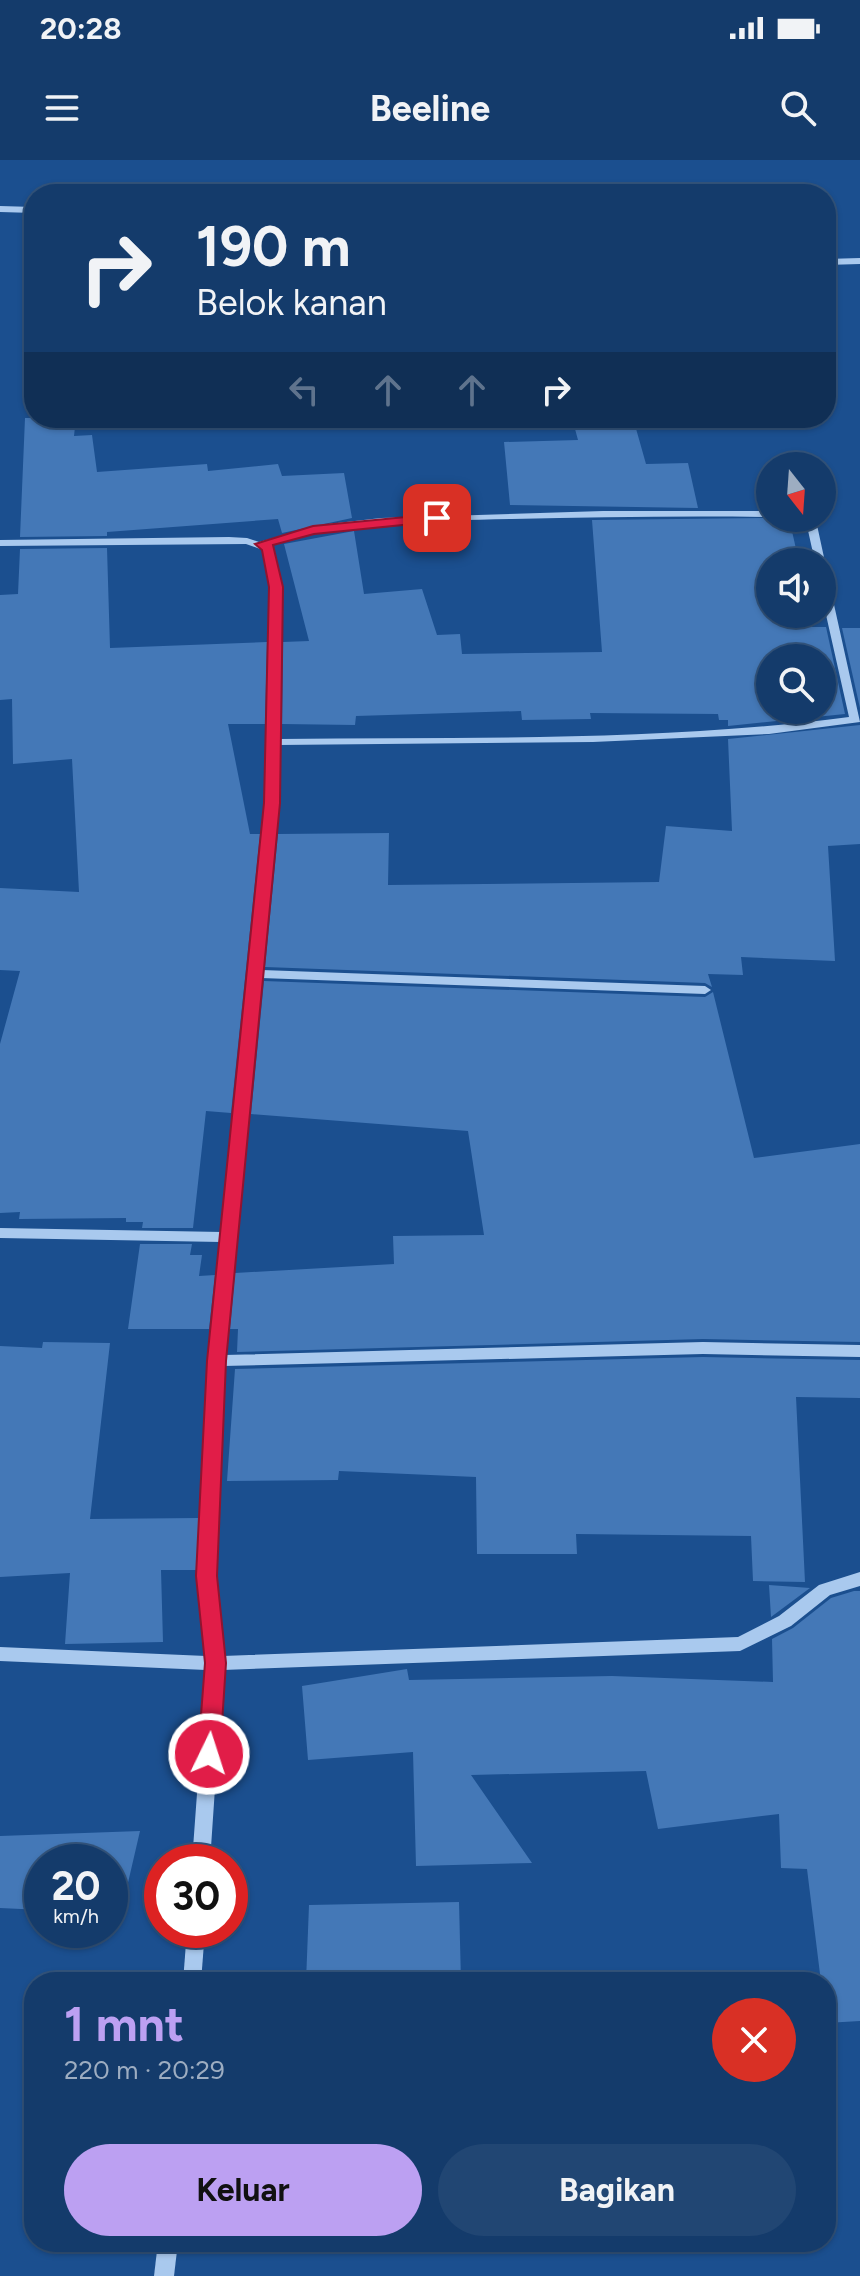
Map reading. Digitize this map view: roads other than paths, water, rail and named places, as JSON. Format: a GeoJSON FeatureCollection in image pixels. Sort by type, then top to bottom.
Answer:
{"type":"FeatureCollection","features":[{"type":"Feature","properties":{"kind":"street"},"geometry":{"type":"LineString","coordinates":[[0,209],[24,210]]}},
{"type":"Feature","properties":{"kind":"street"},"geometry":{"type":"LineString","coordinates":[[836,262],[860,261]]}},
{"type":"Feature","properties":{"kind":"street"},"geometry":{"type":"LineString","coordinates":[[0,543],[229,540],[262,544],[313,530],[437,518],[756,514]]}},
{"type":"Feature","properties":{"kind":"street"},"geometry":{"type":"LineString","coordinates":[[202,1844],[215,1663],[207,1576],[216,1361],[257,974],[274,742],[276,587],[268,548],[262,544]]}},
{"type":"Feature","properties":{"kind":"street"},"geometry":{"type":"LineString","coordinates":[[274,742],[593,739],[769,731],[857,720],[835,628]]}},
{"type":"Feature","properties":{"kind":"street"},"geometry":{"type":"LineString","coordinates":[[257,974],[705,990]]}},
{"type":"Feature","properties":{"kind":"street"},"geometry":{"type":"LineString","coordinates":[[0,1233],[230,1237]]}},
{"type":"Feature","properties":{"kind":"street"},"geometry":{"type":"LineString","coordinates":[[216,1361],[703,1348],[860,1351]]}},
{"type":"Feature","properties":{"kind":"street"},"geometry":{"type":"LineString","coordinates":[[0,1654],[215,1663],[740,1644],[785,1621],[825,1590],[860,1579]]}},
{"type":"Feature","properties":{"kind":"street"},"geometry":{"type":"LineString","coordinates":[[193,1972],[195,1948]]}},
{"type":"Feature","properties":{"kind":"street"},"geometry":{"type":"LineString","coordinates":[[164,2276],[167,2252]]}}]}
